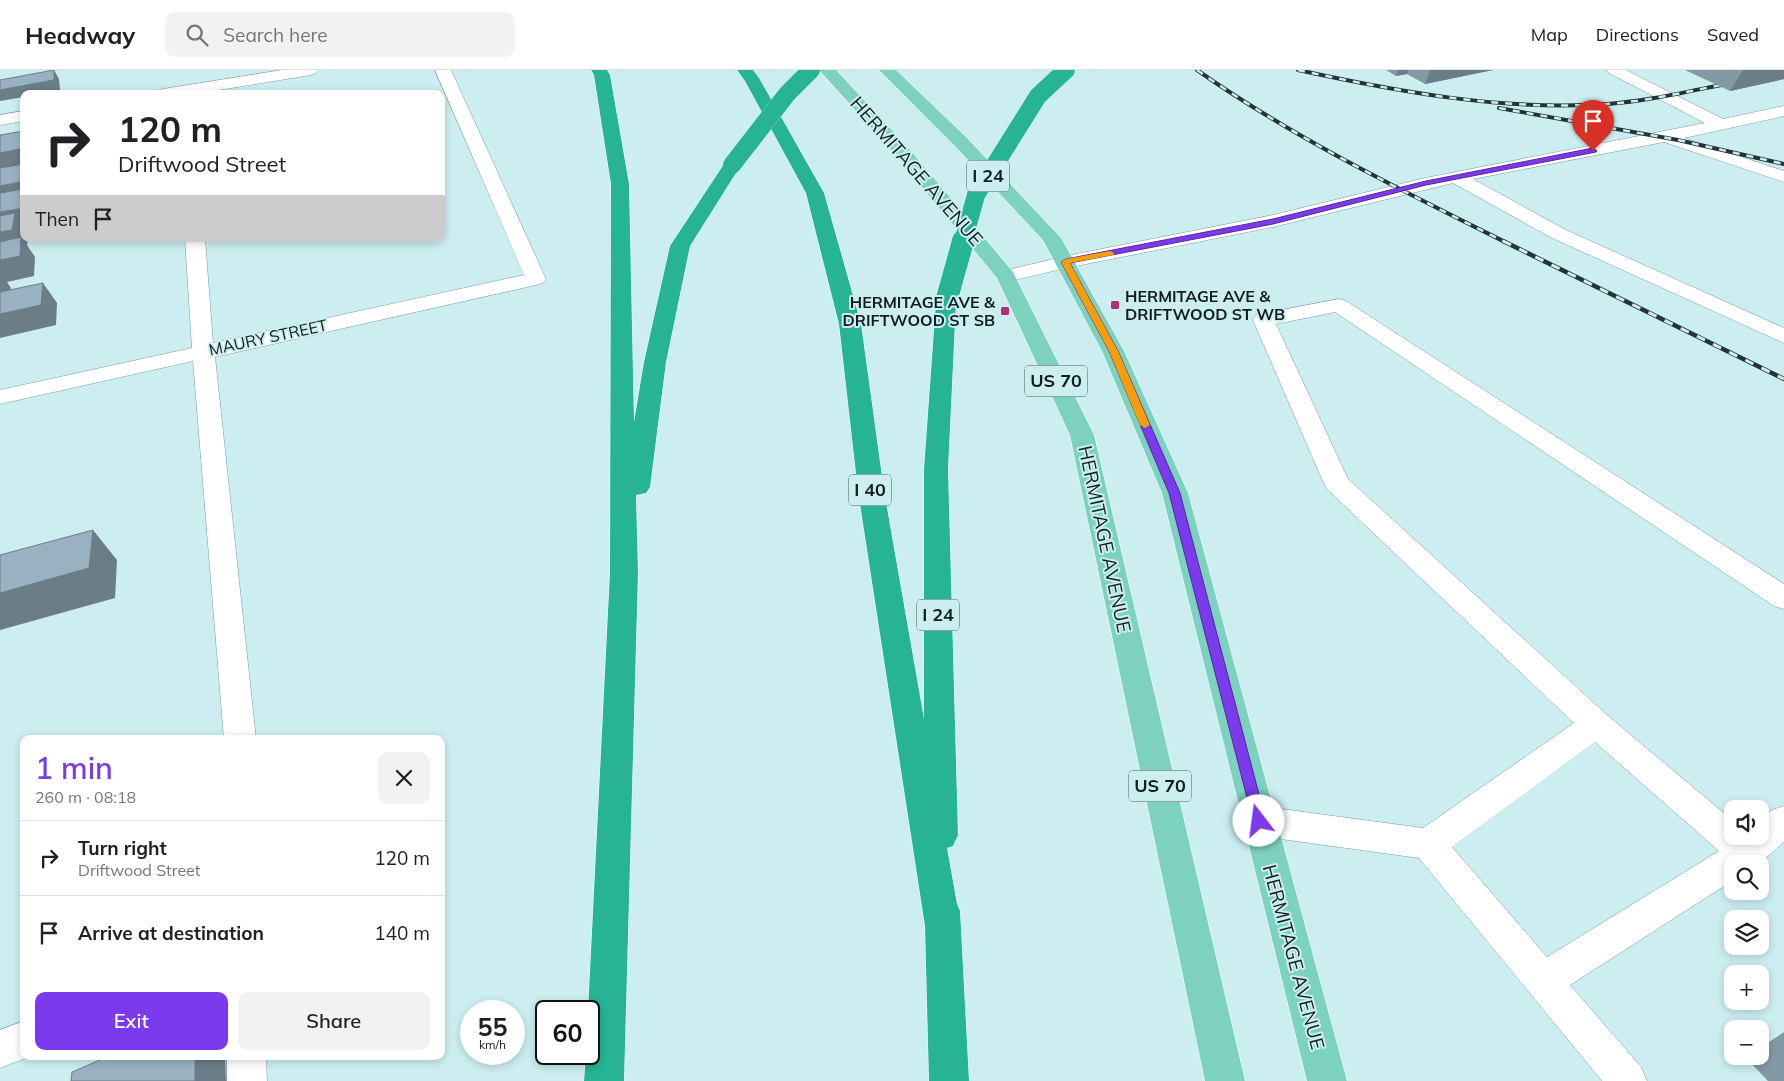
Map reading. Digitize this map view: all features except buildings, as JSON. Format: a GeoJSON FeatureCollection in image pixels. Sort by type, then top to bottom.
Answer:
{"type":"FeatureCollection","features":[{"type":"Feature","properties":{"kind":"highway"},"geometry":{"type":"LineString","coordinates":[[599,70],[602,75],[620,184],[624,572],[604,1081]]}},
{"type":"Feature","properties":{"kind":"highway","name":"I 40"},"geometry":{"type":"LineString","coordinates":[[745,70],[753,81],[815,194],[850,324],[871,491],[943,928]]}},
{"type":"Feature","properties":{"kind":"highway"},"geometry":{"type":"LineString","coordinates":[[624,572],[655,362],[680,246],[732,165],[787,94],[811,70]]}},
{"type":"Feature","properties":{"kind":"highway","name":"I 24"},"geometry":{"type":"LineString","coordinates":[[949,1081],[943,928],[936,470],[946,302],[976,195],[1038,96],[1066,70]]}},
{"type":"Feature","properties":{"kind":"main road","name":"HERMITAGE AVENUE"},"geometry":{"type":"LineString","coordinates":[[828,70],[899,148],[1006,276],[1082,435],[1225,1081]]}},
{"type":"Feature","properties":{"kind":"main road","name":"HERMITAGE AVENUE"},"geometry":{"type":"LineString","coordinates":[[887,70],[960,141],[1045,231],[1066,262],[1113,351],[1175,493],[1326,1081]]}},
{"type":"Feature","properties":{"kind":"street"},"geometry":{"type":"LineString","coordinates":[[185,86],[311,70]]}},
{"type":"Feature","properties":{"kind":"street","name":"MAURY STREET"},"geometry":{"type":"LineString","coordinates":[[0,396],[536,278],[443,70]]}},
{"type":"Feature","properties":{"kind":"street"},"geometry":{"type":"LineString","coordinates":[[1614,70],[1720,124]]}},
{"type":"Feature","properties":{"kind":"street"},"geometry":{"type":"LineString","coordinates":[[1006,276],[1066,262],[1273,221],[1426,183],[1665,137],[1784,111]]}},
{"type":"Feature","properties":{"kind":"street"},"geometry":{"type":"LineString","coordinates":[[0,120],[20,117]]}},
{"type":"Feature","properties":{"kind":"street"},"geometry":{"type":"LineString","coordinates":[[1665,137],[1784,177]]}},
{"type":"Feature","properties":{"kind":"street"},"geometry":{"type":"LineString","coordinates":[[1456,177],[1559,234],[1784,336]]}},
{"type":"Feature","properties":{"kind":"street"},"geometry":{"type":"LineString","coordinates":[[195,242],[203,352],[240,735]]}},
{"type":"Feature","properties":{"kind":"street"},"geometry":{"type":"LineString","coordinates":[[1746,854],[1596,724],[1337,484],[1264,320],[1338,305],[1784,598]]}},
{"type":"Feature","properties":{"kind":"street"},"geometry":{"type":"LineString","coordinates":[[1428,844],[1596,724]]}},
{"type":"Feature","properties":{"kind":"street"},"geometry":{"type":"LineString","coordinates":[[1543,981],[1746,854],[1784,820]]}},
{"type":"Feature","properties":{"kind":"street"},"geometry":{"type":"LineString","coordinates":[[1259,821],[1428,844],[1627,1081]]}},
{"type":"Feature","properties":{"kind":"street"},"geometry":{"type":"LineString","coordinates":[[0,1049],[20,1042]]}},
{"type":"Feature","properties":{"kind":"street"},"geometry":{"type":"LineString","coordinates":[[246,1060],[247,1081]]}},
{"type":"Feature","properties":{"kind":"railway"},"geometry":{"type":"LineString","coordinates":[[1197,70],[1271,118],[1348,162],[1504,241]]}},
{"type":"Feature","properties":{"kind":"railway"},"geometry":{"type":"LineString","coordinates":[[1298,70],[1375,86],[1452,98],[1529,105],[1623,103],[1731,83]]}},
{"type":"Feature","properties":{"kind":"railway"},"geometry":{"type":"LineString","coordinates":[[1499,108],[1678,140],[1784,164]]}},
{"type":"Feature","properties":{"kind":"railway"},"geometry":{"type":"LineString","coordinates":[[1504,241],[1784,379]]}},
{"type":"Feature","properties":{"kind":"slow traffic"},"geometry":{"type":"LineString","coordinates":[[1110,253],[1066,262],[1113,351],[1145,425]]}},
{"type":"Feature","properties":{"kind":"place","name":"HERMITAGE AVE & DRIFTWOOD ST WB"},"geometry":{"type":"Point","coordinates":[1115,305]}},
{"type":"Feature","properties":{"kind":"place","name":"HERMITAGE AVE & DRIFTWOOD ST SB"},"geometry":{"type":"Point","coordinates":[1005,311]}},
{"type":"Feature","properties":{"kind":"route"},"geometry":{"type":"LineString","coordinates":[[1259,821],[1175,493],[1113,351],[1066,262],[1273,221],[1426,183],[1593,151]]}}]}
